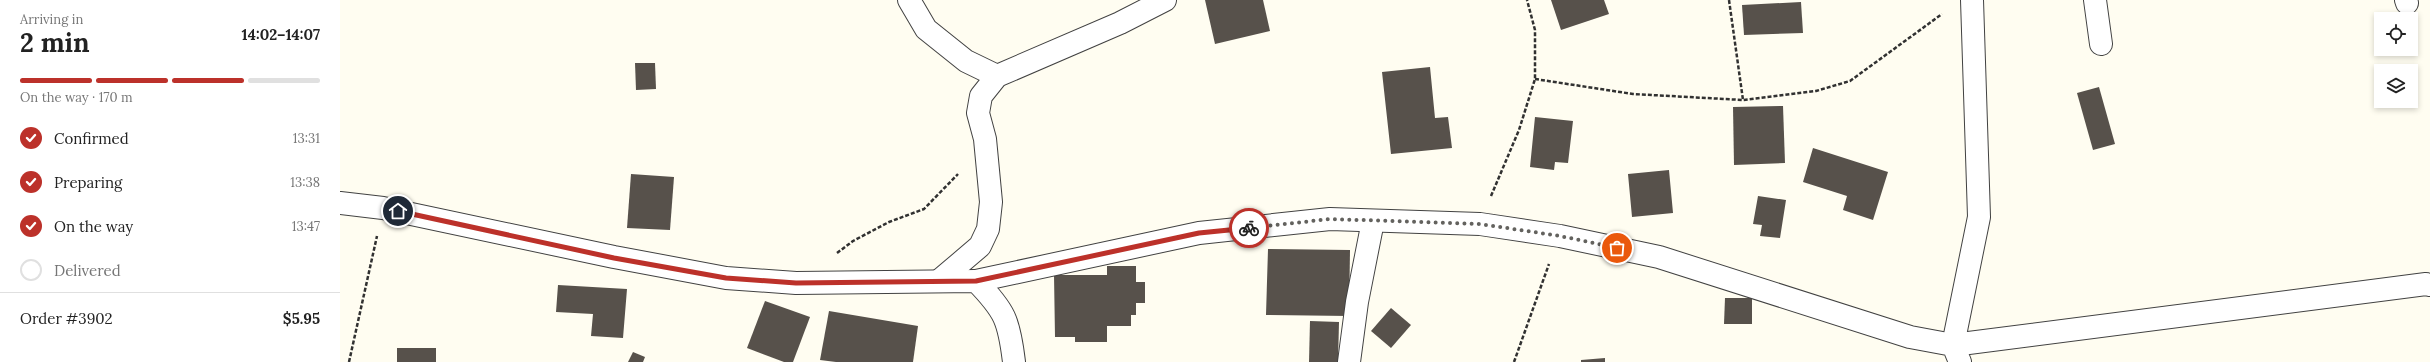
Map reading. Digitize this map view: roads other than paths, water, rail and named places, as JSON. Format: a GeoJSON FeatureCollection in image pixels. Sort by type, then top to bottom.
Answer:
{"type":"FeatureCollection","features":[{"type":"Feature","properties":{"kind":"street"},"geometry":{"type":"LineString","coordinates":[[909,0],[926,29],[966,61],[998,76]]}},
{"type":"Feature","properties":{"kind":"street"},"geometry":{"type":"LineString","coordinates":[[940,280],[980,246],[988,229],[991,202],[985,139],[978,113],[981,96],[998,76],[1120,22],[1165,0]]}},
{"type":"Feature","properties":{"kind":"street"},"geometry":{"type":"LineString","coordinates":[[1956,354],[1979,217],[1972,0]]}},
{"type":"Feature","properties":{"kind":"street"},"geometry":{"type":"LineString","coordinates":[[2095,0],[2101,44]]}},
{"type":"Feature","properties":{"kind":"street"},"geometry":{"type":"LineString","coordinates":[[340,203],[383,208],[614,258],[726,278],[796,283],[940,280],[976,281],[1199,233],[1330,219],[1480,224],[1560,236],[1659,257],[1910,337],[1956,354],[2426,284],[2430,285]]}},
{"type":"Feature","properties":{"kind":"street"},"geometry":{"type":"LineString","coordinates":[[1349,362],[1357,302],[1373,221]]}},
{"type":"Feature","properties":{"kind":"street"},"geometry":{"type":"LineString","coordinates":[[976,281],[998,304],[1005,316],[1010,329],[1014,362]]}}]}
